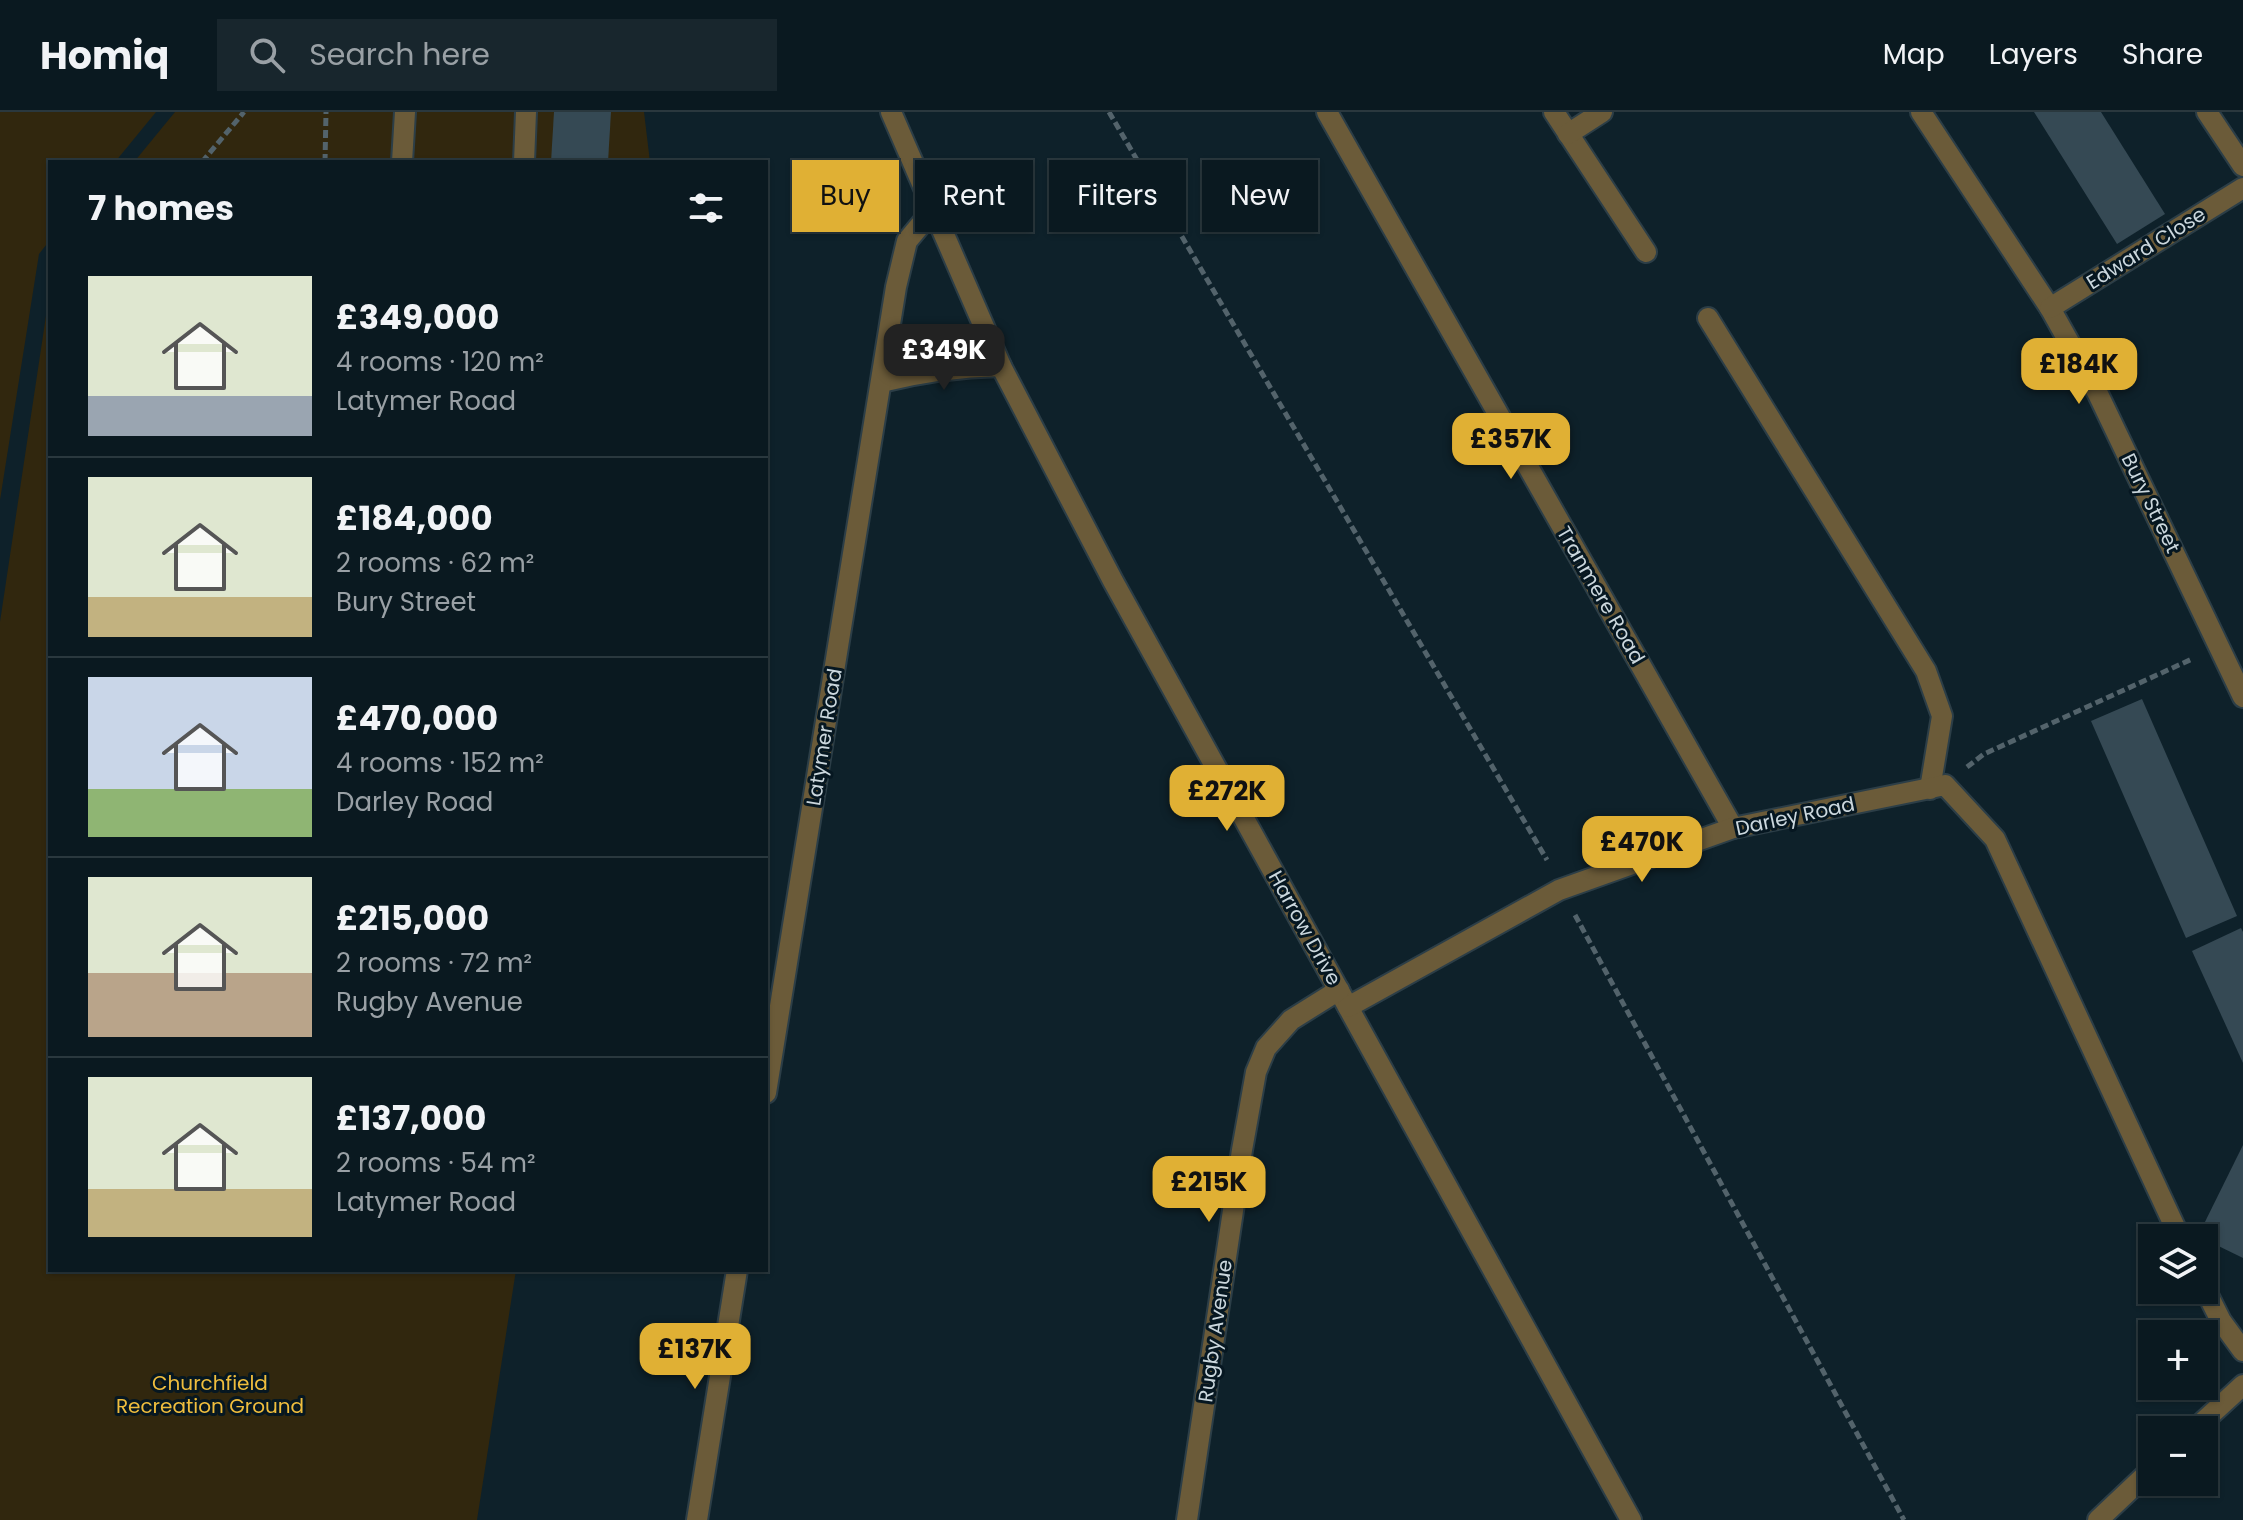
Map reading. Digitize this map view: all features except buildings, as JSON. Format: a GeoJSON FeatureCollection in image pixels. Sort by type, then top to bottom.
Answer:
{"type":"FeatureCollection","features":[{"type":"Feature","properties":{"kind":"street"},"geometry":{"type":"LineString","coordinates":[[402,160],[405,112]]}},
{"type":"Feature","properties":{"kind":"street"},"geometry":{"type":"LineString","coordinates":[[524,160],[526,112]]}},
{"type":"Feature","properties":{"kind":"street","name":"Harrow Drive"},"geometry":{"type":"LineString","coordinates":[[891,112],[915,168]]}},
{"type":"Feature","properties":{"kind":"street","name":"Tranmere Road"},"geometry":{"type":"LineString","coordinates":[[1327,112],[1733,828]]}},
{"type":"Feature","properties":{"kind":"street"},"geometry":{"type":"LineString","coordinates":[[1554,112],[1646,252]]}},
{"type":"Feature","properties":{"kind":"street"},"geometry":{"type":"LineString","coordinates":[[1568,134],[1602,112]]}},
{"type":"Feature","properties":{"kind":"street","name":"Bury Street"},"geometry":{"type":"LineString","coordinates":[[1921,112],[2050,308],[2098,394],[2243,697]]}},
{"type":"Feature","properties":{"kind":"street"},"geometry":{"type":"LineString","coordinates":[[2207,112],[2243,166]]}},
{"type":"Feature","properties":{"kind":"street","name":"Edward Close"},"geometry":{"type":"LineString","coordinates":[[2050,308],[2243,188]]}},
{"type":"Feature","properties":{"kind":"street","name":"Latymer Road"},"geometry":{"type":"LineString","coordinates":[[768,1081],[896,287],[907,241],[915,231]]}},
{"type":"Feature","properties":{"kind":"street","name":"Harrow Drive"},"geometry":{"type":"LineString","coordinates":[[943,232],[1001,366],[1113,581],[1631,1520]]}},
{"type":"Feature","properties":{"kind":"street"},"geometry":{"type":"LineString","coordinates":[[1708,318],[1926,671],[1942,716],[1937,787],[1995,839],[2174,1224]]}},
{"type":"Feature","properties":{"kind":"street"},"geometry":{"type":"LineString","coordinates":[[881,382],[964,367],[1001,366]]}},
{"type":"Feature","properties":{"kind":"street","name":"Darley Road"},"geometry":{"type":"LineString","coordinates":[[1344,999],[1559,890],[1733,828],[1937,787]]}},
{"type":"Feature","properties":{"kind":"street","name":"Rugby Avenue"},"geometry":{"type":"LineString","coordinates":[[1187,1520],[1239,1166],[1256,1072],[1266,1048],[1291,1020],[1344,999]]}},
{"type":"Feature","properties":{"kind":"street"},"geometry":{"type":"LineString","coordinates":[[697,1520],[737,1272]]}},
{"type":"Feature","properties":{"kind":"street"},"geometry":{"type":"LineString","coordinates":[[2213,1304],[2233,1340],[2243,1351]]}},
{"type":"Feature","properties":{"kind":"street"},"geometry":{"type":"LineString","coordinates":[[2209,1416],[2243,1385]]}},
{"type":"Feature","properties":{"kind":"street"},"geometry":{"type":"LineString","coordinates":[[2098,1520],[2138,1482]]}},
{"type":"Feature","properties":{"kind":"path"},"geometry":{"type":"LineString","coordinates":[[204,160],[244,112]]}},
{"type":"Feature","properties":{"kind":"path"},"geometry":{"type":"LineString","coordinates":[[325,160],[326,112]]}},
{"type":"Feature","properties":{"kind":"path"},"geometry":{"type":"LineString","coordinates":[[1109,112],[1550,865],[1559,890],[1587,935],[1904,1520]]}},
{"type":"Feature","properties":{"kind":"path"},"geometry":{"type":"LineString","coordinates":[[1937,787],[1984,754],[2221,646]]}},
{"type":"Feature","properties":{"kind":"green space"},"geometry":{"type":"Polygon","coordinates":[[[0,112],[156,112],[117,160],[48,160],[48,243],[39,254],[0,500],[0,112]]]}},
{"type":"Feature","properties":{"kind":"green space"},"geometry":{"type":"Polygon","coordinates":[[[175,112],[644,112],[650,160],[136,160],[175,112]]]}},
{"type":"Feature","properties":{"kind":"green space","name":"Churchfield Recreation Ground"},"geometry":{"type":"Polygon","coordinates":[[[48,302],[48,1272],[516,1272],[477,1520],[0,1520],[0,622],[48,302]]]}}]}
